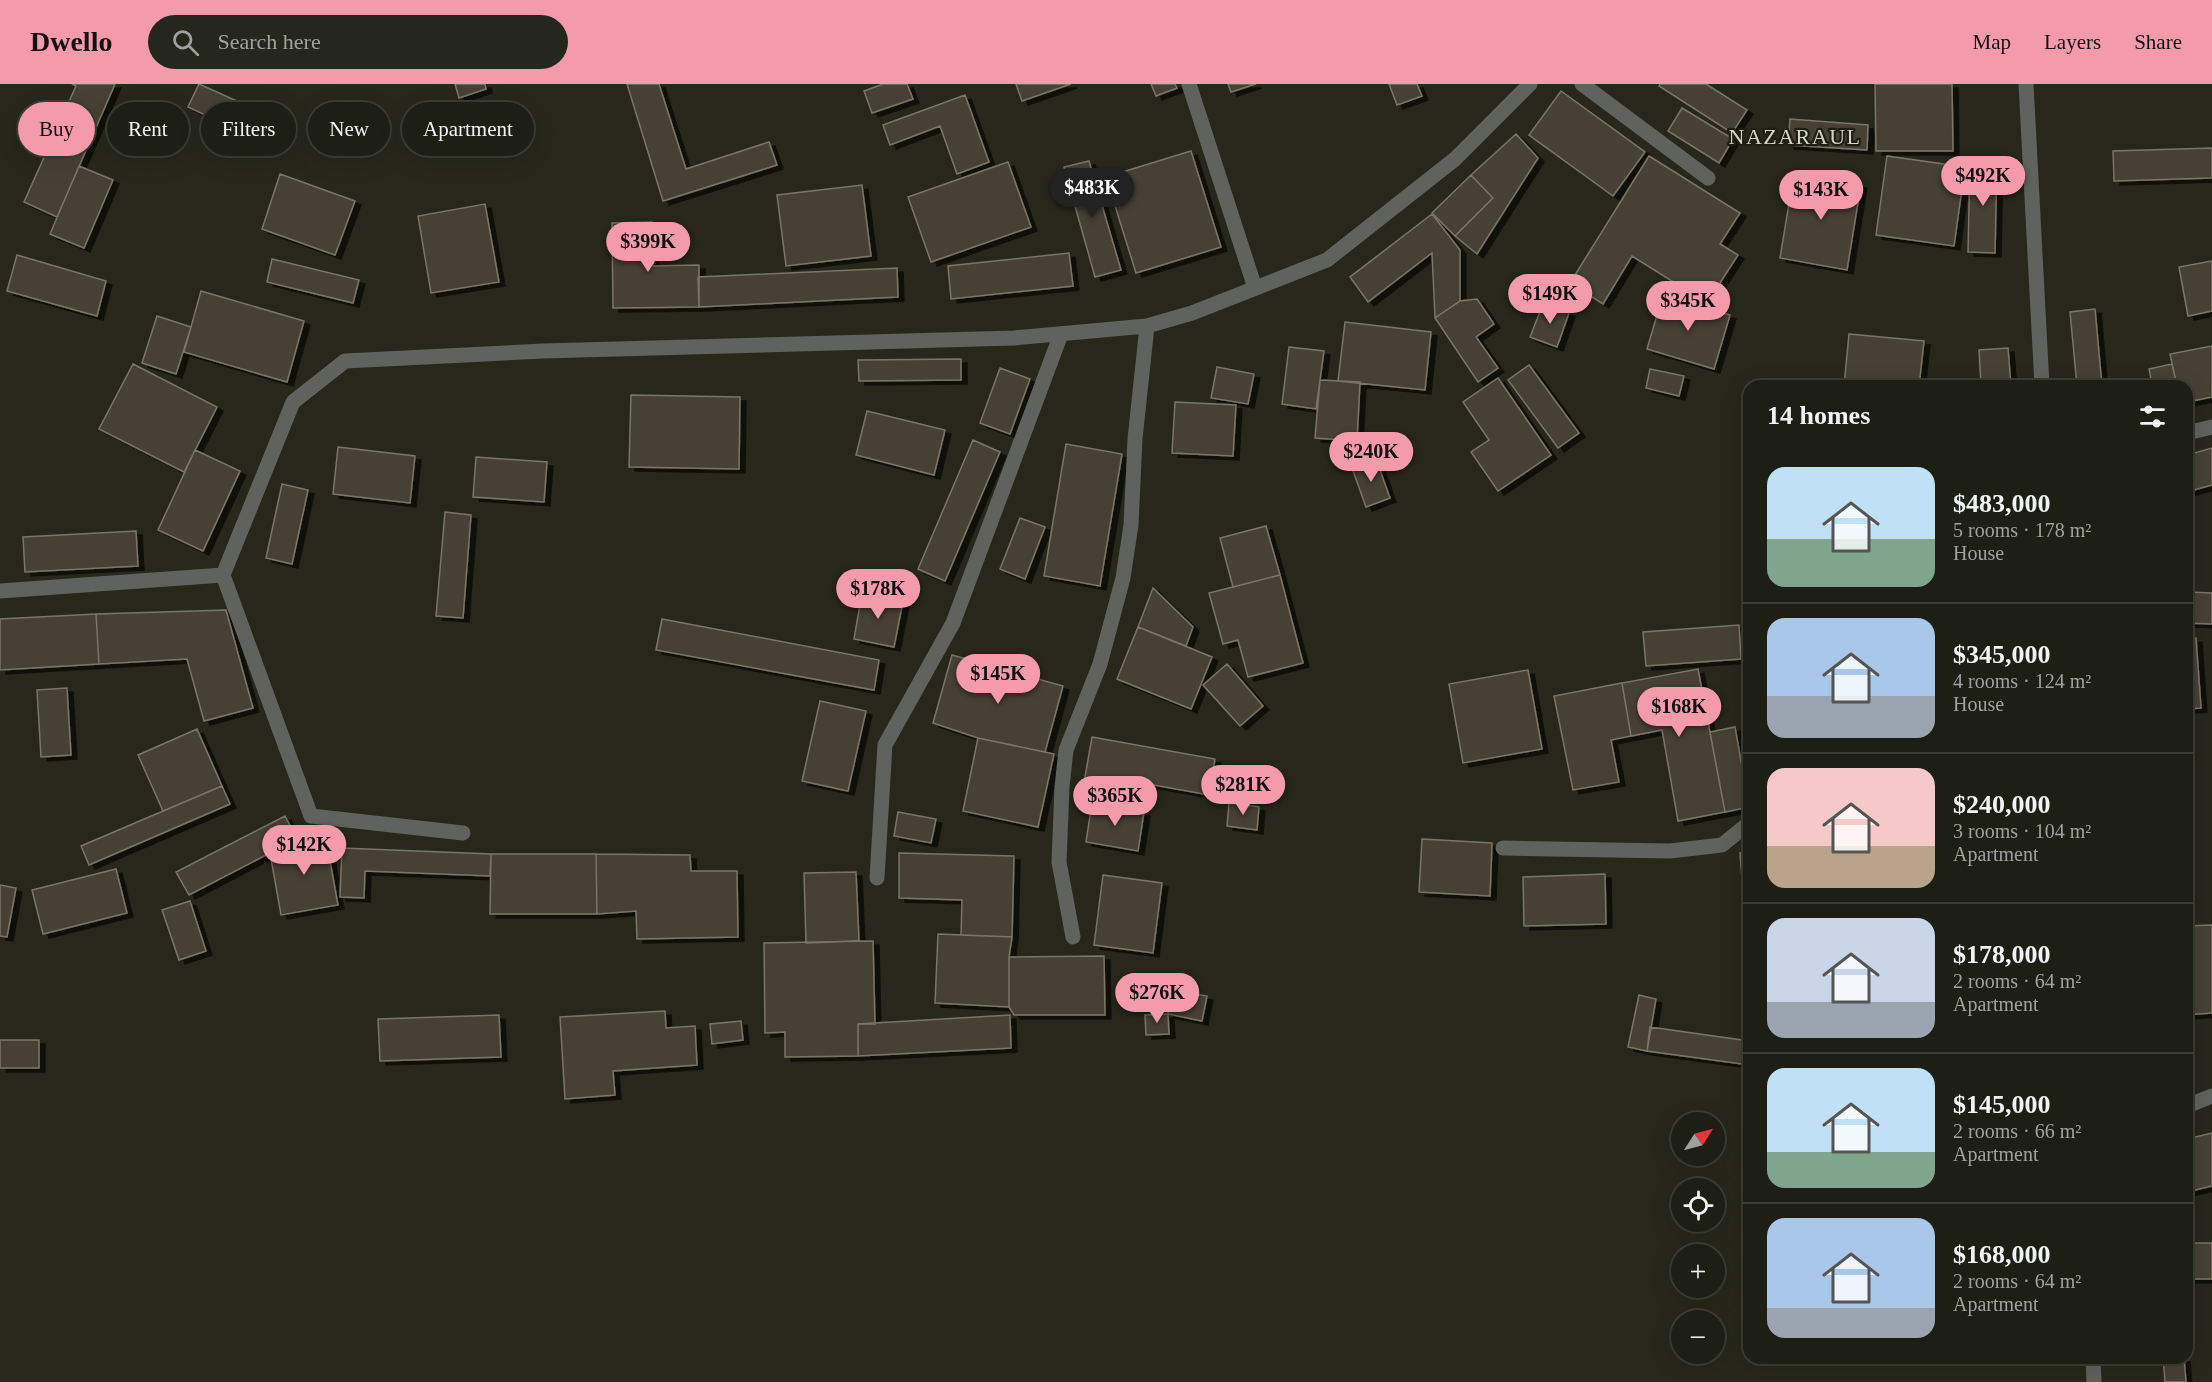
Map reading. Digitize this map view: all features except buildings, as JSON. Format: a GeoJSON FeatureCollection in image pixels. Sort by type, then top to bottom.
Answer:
{"type":"FeatureCollection","features":[{"type":"Feature","properties":{"kind":"street"},"geometry":{"type":"LineString","coordinates":[[1189,84],[1255,288]]}},
{"type":"Feature","properties":{"kind":"street"},"geometry":{"type":"LineString","coordinates":[[463,833],[310,816],[223,575],[293,402],[345,361],[543,351],[1014,338],[1147,326],[1192,313],[1327,260],[1455,159],[1530,84]]}},
{"type":"Feature","properties":{"kind":"street"},"geometry":{"type":"LineString","coordinates":[[1582,84],[1708,178]]}},
{"type":"Feature","properties":{"kind":"street"},"geometry":{"type":"LineString","coordinates":[[2026,84],[2042,380]]}},
{"type":"Feature","properties":{"kind":"street"},"geometry":{"type":"LineString","coordinates":[[1073,937],[1059,862],[1066,750],[1100,664],[1123,578],[1131,525],[1135,439],[1147,326]]}},
{"type":"Feature","properties":{"kind":"street"},"geometry":{"type":"LineString","coordinates":[[877,878],[885,745],[953,623],[1061,334]]}},
{"type":"Feature","properties":{"kind":"street"},"geometry":{"type":"LineString","coordinates":[[2193,432],[2212,427]]}},
{"type":"Feature","properties":{"kind":"street"},"geometry":{"type":"LineString","coordinates":[[0,591],[223,575]]}},
{"type":"Feature","properties":{"kind":"street"},"geometry":{"type":"LineString","coordinates":[[1503,848],[1670,851],[1722,845],[1743,829]]}},
{"type":"Feature","properties":{"kind":"street"},"geometry":{"type":"LineString","coordinates":[[2193,1104],[2212,1096]]}},
{"type":"Feature","properties":{"kind":"street"},"geometry":{"type":"LineString","coordinates":[[2093,1364],[2094,1382]]}},
{"type":"Feature","properties":{"kind":"district","name":"NAZARAUL"},"geometry":{"type":"Point","coordinates":[1795,136]}}]}
